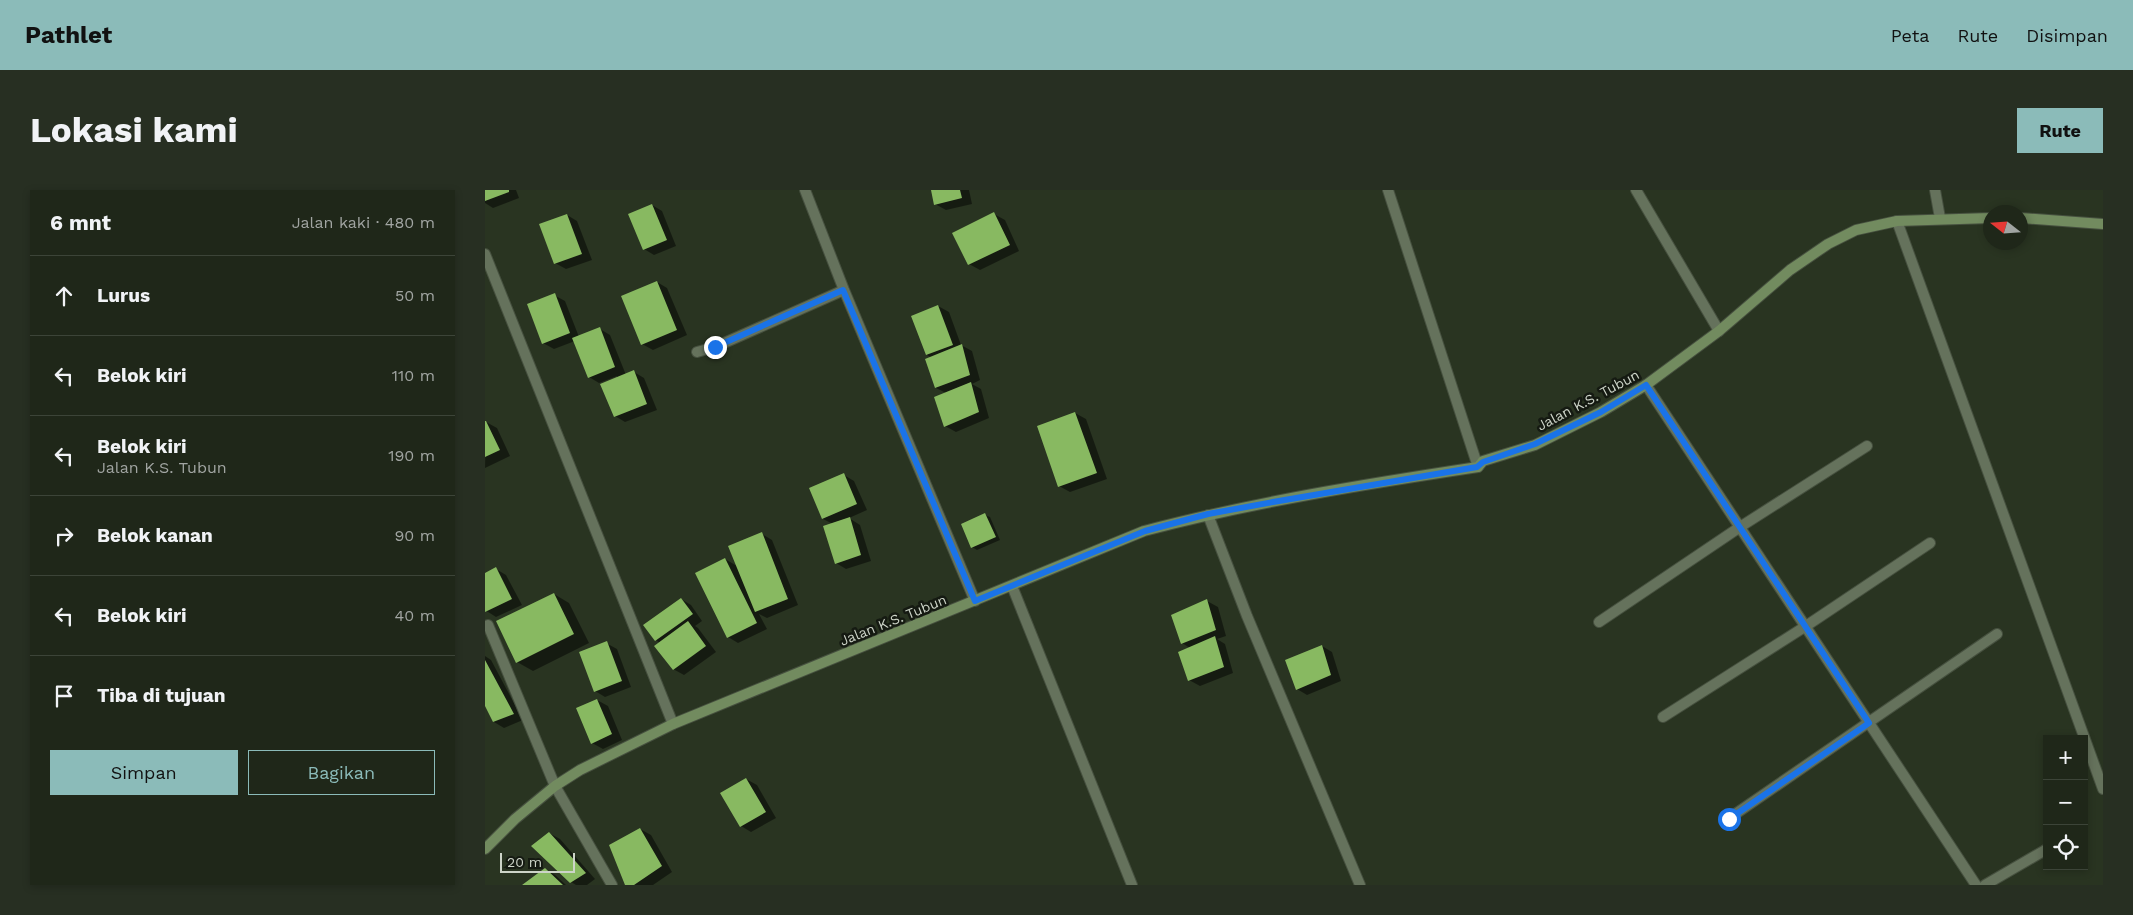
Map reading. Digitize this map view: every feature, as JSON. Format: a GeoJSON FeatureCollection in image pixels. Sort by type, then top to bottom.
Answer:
{"type":"FeatureCollection","features":[{"type":"Feature","properties":{"kind":"street"},"geometry":{"type":"LineString","coordinates":[[805,190],[843,290],[975,601]]}},
{"type":"Feature","properties":{"kind":"street"},"geometry":{"type":"LineString","coordinates":[[1388,190],[1477,467]]}},
{"type":"Feature","properties":{"kind":"street"},"geometry":{"type":"LineString","coordinates":[[1636,190],[1719,330]]}},
{"type":"Feature","properties":{"kind":"street"},"geometry":{"type":"LineString","coordinates":[[1935,190],[1940,218]]}},
{"type":"Feature","properties":{"kind":"street","name":"Jalan K.S. Tubun"},"geometry":{"type":"LineString","coordinates":[[485,849],[515,819],[555,786],[580,770],[673,724],[1145,531],[1208,514],[1385,481],[1477,467],[1483,462],[1535,444],[1601,412],[1646,385],[1719,330],[1791,270],[1828,244],[1856,230],[1897,221],[1983,218]]}},
{"type":"Feature","properties":{"kind":"street"},"geometry":{"type":"LineString","coordinates":[[2028,219],[2103,224]]}},
{"type":"Feature","properties":{"kind":"street"},"geometry":{"type":"LineString","coordinates":[[1897,221],[2103,788]]}},
{"type":"Feature","properties":{"kind":"street"},"geometry":{"type":"LineString","coordinates":[[485,254],[673,724]]}},
{"type":"Feature","properties":{"kind":"street"},"geometry":{"type":"LineString","coordinates":[[697,352],[715,347],[843,290]]}},
{"type":"Feature","properties":{"kind":"street"},"geometry":{"type":"LineString","coordinates":[[1646,385],[1976,885]]}},
{"type":"Feature","properties":{"kind":"street"},"geometry":{"type":"LineString","coordinates":[[1599,622],[1740,527],[1867,446]]}},
{"type":"Feature","properties":{"kind":"street"},"geometry":{"type":"LineString","coordinates":[[1208,514],[1247,616],[1360,885]]}},
{"type":"Feature","properties":{"kind":"street"},"geometry":{"type":"LineString","coordinates":[[1663,717],[1930,543]]}},
{"type":"Feature","properties":{"kind":"street"},"geometry":{"type":"LineString","coordinates":[[1012,586],[1132,885]]}},
{"type":"Feature","properties":{"kind":"street"},"geometry":{"type":"LineString","coordinates":[[488,625],[555,786],[612,885]]}},
{"type":"Feature","properties":{"kind":"street"},"geometry":{"type":"LineString","coordinates":[[1729,819],[1997,634]]}},
{"type":"Feature","properties":{"kind":"street"},"geometry":{"type":"LineString","coordinates":[[1985,885],[2043,852]]}},
{"type":"Feature","properties":{"kind":"building"},"geometry":{"type":"Polygon","coordinates":[[[485,190],[509,190],[509,192],[485,201],[485,190]]]}},
{"type":"Feature","properties":{"kind":"building"},"geometry":{"type":"Polygon","coordinates":[[[931,190],[960,190],[962,198],[934,205],[931,190]]]}},
{"type":"Feature","properties":{"kind":"building"},"geometry":{"type":"Polygon","coordinates":[[[652,204],[667,240],[643,250],[628,214],[652,204]]]}},
{"type":"Feature","properties":{"kind":"building"},"geometry":{"type":"Polygon","coordinates":[[[994,212],[1010,245],[968,265],[952,233],[994,212]]]}},
{"type":"Feature","properties":{"kind":"building"},"geometry":{"type":"Polygon","coordinates":[[[567,214],[582,254],[554,264],[539,224],[567,214]]]}},
{"type":"Feature","properties":{"kind":"building"},"geometry":{"type":"Polygon","coordinates":[[[657,281],[677,330],[641,345],[621,296],[657,281]]]}},
{"type":"Feature","properties":{"kind":"building"},"geometry":{"type":"Polygon","coordinates":[[[555,293],[570,333],[542,344],[527,304],[555,293]]]}},
{"type":"Feature","properties":{"kind":"building"},"geometry":{"type":"Polygon","coordinates":[[[938,305],[953,345],[926,355],[911,316],[938,305]]]}},
{"type":"Feature","properties":{"kind":"building"},"geometry":{"type":"Polygon","coordinates":[[[600,327],[615,367],[588,378],[572,338],[600,327]]]}},
{"type":"Feature","properties":{"kind":"building"},"geometry":{"type":"Polygon","coordinates":[[[962,344],[970,375],[935,388],[925,359],[962,344]]]}},
{"type":"Feature","properties":{"kind":"building"},"geometry":{"type":"Polygon","coordinates":[[[634,370],[647,404],[614,417],[600,384],[634,370]]]}},
{"type":"Feature","properties":{"kind":"building"},"geometry":{"type":"Polygon","coordinates":[[[971,382],[979,412],[944,427],[934,397],[971,382]]]}},
{"type":"Feature","properties":{"kind":"building"},"geometry":{"type":"Polygon","coordinates":[[[1075,412],[1097,473],[1058,487],[1037,426],[1075,412]]]}},
{"type":"Feature","properties":{"kind":"building"},"geometry":{"type":"Polygon","coordinates":[[[485,421],[500,450],[485,457],[485,421]]]}},
{"type":"Feature","properties":{"kind":"building"},"geometry":{"type":"Polygon","coordinates":[[[844,473],[857,504],[822,519],[809,488],[844,473]]]}},
{"type":"Feature","properties":{"kind":"building"},"geometry":{"type":"Polygon","coordinates":[[[985,513],[996,537],[971,548],[961,524],[985,513]]]}},
{"type":"Feature","properties":{"kind":"building"},"geometry":{"type":"Polygon","coordinates":[[[850,517],[861,555],[835,564],[823,526],[850,517]]]}},
{"type":"Feature","properties":{"kind":"building"},"geometry":{"type":"Polygon","coordinates":[[[762,532],[788,599],[755,612],[728,546],[762,532]]]}},
{"type":"Feature","properties":{"kind":"building"},"geometry":{"type":"Polygon","coordinates":[[[725,558],[757,623],[727,638],[695,573],[725,558]]]}},
{"type":"Feature","properties":{"kind":"building"},"geometry":{"type":"Polygon","coordinates":[[[496,567],[512,599],[485,612],[485,573],[496,567]]]}},
{"type":"Feature","properties":{"kind":"building"},"geometry":{"type":"Polygon","coordinates":[[[554,593],[574,634],[516,663],[496,621],[554,593]]]}},
{"type":"Feature","properties":{"kind":"building"},"geometry":{"type":"Polygon","coordinates":[[[681,598],[693,614],[655,641],[643,625],[681,598]]]}},
{"type":"Feature","properties":{"kind":"building"},"geometry":{"type":"Polygon","coordinates":[[[1207,599],[1216,630],[1181,644],[1171,615],[1207,599]]]}},
{"type":"Feature","properties":{"kind":"building"},"geometry":{"type":"Polygon","coordinates":[[[688,621],[706,646],[673,670],[654,646],[688,621]]]}},
{"type":"Feature","properties":{"kind":"building"},"geometry":{"type":"Polygon","coordinates":[[[1215,636],[1224,667],[1188,681],[1178,652],[1215,636]]]}},
{"type":"Feature","properties":{"kind":"building"},"geometry":{"type":"Polygon","coordinates":[[[607,641],[622,681],[594,692],[579,652],[607,641]]]}},
{"type":"Feature","properties":{"kind":"building"},"geometry":{"type":"Polygon","coordinates":[[[1322,645],[1331,675],[1296,690],[1285,660],[1322,645]]]}},
{"type":"Feature","properties":{"kind":"building"},"geometry":{"type":"Polygon","coordinates":[[[485,660],[514,714],[493,722],[485,706],[485,660]]]}},
{"type":"Feature","properties":{"kind":"building"},"geometry":{"type":"Polygon","coordinates":[[[597,699],[612,734],[591,744],[576,708],[597,699]]]}},
{"type":"Feature","properties":{"kind":"building"},"geometry":{"type":"Polygon","coordinates":[[[746,778],[766,812],[740,827],[720,793],[746,778]]]}},
{"type":"Feature","properties":{"kind":"building"},"geometry":{"type":"Polygon","coordinates":[[[640,828],[662,866],[634,885],[625,885],[609,845],[640,828]]]}},
{"type":"Feature","properties":{"kind":"building"},"geometry":{"type":"Polygon","coordinates":[[[549,832],[586,873],[570,883],[531,846],[549,832]]]}},
{"type":"Feature","properties":{"kind":"building"},"geometry":{"type":"Polygon","coordinates":[[[545,868],[563,885],[522,885],[545,868]]]}},
{"type":"Feature","properties":{"kind":"route"},"geometry":{"type":"LineString","coordinates":[[715,347],[843,290],[975,601],[1145,531],[1208,514],[1385,481],[1477,467],[1483,462],[1535,444],[1601,412],[1646,385],[1869,723],[1729,819]]}}]}
